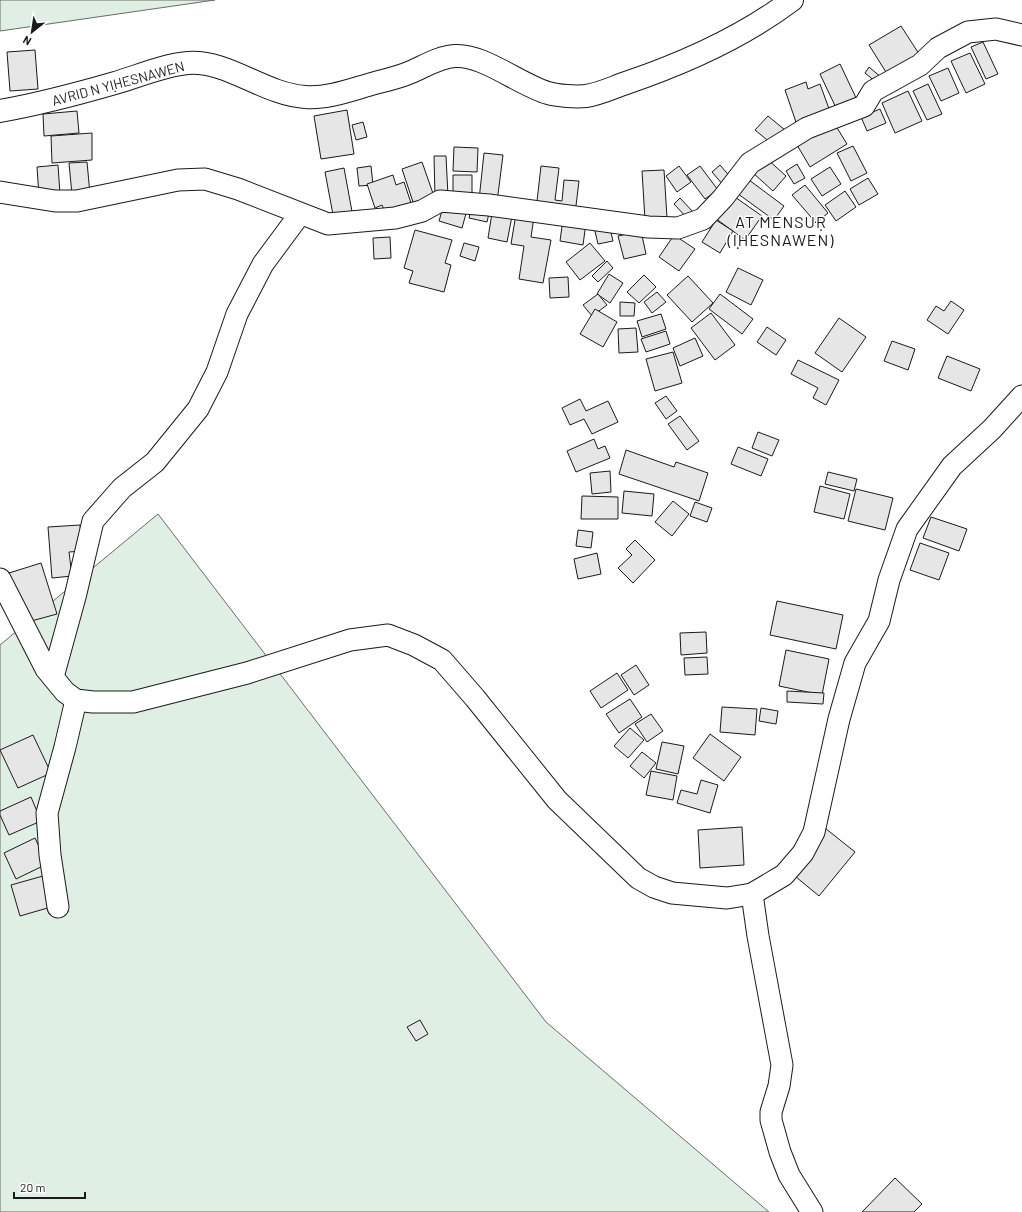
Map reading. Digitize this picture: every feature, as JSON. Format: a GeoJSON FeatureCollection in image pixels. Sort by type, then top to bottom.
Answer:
{"type":"FeatureCollection","features":[{"type":"Feature","properties":{"kind":"street","name":"AVRID N YIḤESNAWEN"},"geometry":{"type":"LineString","coordinates":[[0,111],[63,98],[163,68],[188,63],[212,64],[260,86],[290,96],[313,98],[341,93],[409,73],[442,58],[457,56],[477,60],[497,68],[519,81],[550,94],[586,96],[659,72],[730,39],[772,15],[792,0]]}},
{"type":"Feature","properties":{"kind":"street"},"geometry":{"type":"LineString","coordinates":[[0,192],[55,201],[77,201],[178,180],[205,179],[238,189],[328,224],[374,221],[422,211],[440,201],[446,201],[648,227],[678,228],[703,219],[723,198],[750,163],[807,128],[864,106],[873,91],[920,65],[938,48],[968,32],[996,29],[1022,35]]}},
{"type":"Feature","properties":{"kind":"street"},"geometry":{"type":"LineString","coordinates":[[53,677],[75,597],[93,521],[122,488],[155,462],[198,409],[217,372],[237,314],[256,277],[263,264],[300,214]]}},
{"type":"Feature","properties":{"kind":"street"},"geometry":{"type":"LineString","coordinates":[[0,579],[42,662],[64,692],[76,700],[93,702],[133,702],[247,673],[350,640],[388,635],[414,645],[442,660],[475,698],[557,800],[638,878],[654,887],[672,893],[727,898],[752,894],[784,875],[803,854],[814,832],[839,719],[855,663],[879,621],[889,580],[907,529],[952,466],[992,429],[1022,396]]}},
{"type":"Feature","properties":{"kind":"street"},"geometry":{"type":"LineString","coordinates":[[58,907],[50,855],[47,813],[66,747],[76,700]]}},
{"type":"Feature","properties":{"kind":"street"},"geometry":{"type":"LineString","coordinates":[[752,894],[758,936],[782,1065],[780,1086],[771,1112],[771,1120],[780,1152],[789,1174],[812,1212]]}},
{"type":"Feature","properties":{"kind":"green space"},"geometry":{"type":"Polygon","coordinates":[[[0,0],[215,0],[0,31],[0,0]]]}},
{"type":"Feature","properties":{"kind":"green space"},"geometry":{"type":"Polygon","coordinates":[[[158,514],[546,1022],[769,1212],[0,1212],[0,645],[158,514]]]}},
{"type":"Feature","properties":{"kind":"building"},"geometry":{"type":"Polygon","coordinates":[[[901,26],[921,57],[889,77],[869,45],[901,26]]]}},
{"type":"Feature","properties":{"kind":"building"},"geometry":{"type":"Polygon","coordinates":[[[983,42],[998,74],[986,79],[971,47],[983,42]]]}},
{"type":"Feature","properties":{"kind":"building"},"geometry":{"type":"Polygon","coordinates":[[[35,50],[38,89],[10,91],[7,52],[35,50]]]}},
{"type":"Feature","properties":{"kind":"building"},"geometry":{"type":"Polygon","coordinates":[[[970,53],[985,84],[966,93],[951,61],[970,53]]]}},
{"type":"Feature","properties":{"kind":"building"},"geometry":{"type":"Polygon","coordinates":[[[840,64],[858,102],[838,112],[820,74],[840,64]]]}},
{"type":"Feature","properties":{"kind":"building"},"geometry":{"type":"Polygon","coordinates":[[[869,67],[882,78],[877,83],[865,73],[869,67]]]}},
{"type":"Feature","properties":{"kind":"building"},"geometry":{"type":"Polygon","coordinates":[[[948,68],[959,93],[941,101],[929,76],[948,68]]]}},
{"type":"Feature","properties":{"kind":"building"},"geometry":{"type":"Polygon","coordinates":[[[806,82],[808,89],[820,84],[832,117],[798,128],[785,90],[806,82]]]}},
{"type":"Feature","properties":{"kind":"building"},"geometry":{"type":"Polygon","coordinates":[[[928,84],[942,114],[927,120],[913,91],[928,84]]]}},
{"type":"Feature","properties":{"kind":"building"},"geometry":{"type":"Polygon","coordinates":[[[908,91],[922,121],[895,133],[882,103],[908,91]]]}},
{"type":"Feature","properties":{"kind":"building"},"geometry":{"type":"Polygon","coordinates":[[[880,109],[886,123],[867,131],[861,117],[880,109]]]}},
{"type":"Feature","properties":{"kind":"building"},"geometry":{"type":"Polygon","coordinates":[[[347,110],[354,154],[321,159],[314,116],[347,110]]]}},
{"type":"Feature","properties":{"kind":"building"},"geometry":{"type":"Polygon","coordinates":[[[77,111],[79,133],[44,136],[43,114],[77,111]]]}},
{"type":"Feature","properties":{"kind":"building"},"geometry":{"type":"Polygon","coordinates":[[[768,116],[785,130],[772,144],[755,130],[768,116]]]}},
{"type":"Feature","properties":{"kind":"building"},"geometry":{"type":"Polygon","coordinates":[[[363,122],[367,137],[356,140],[352,125],[363,122]]]}},
{"type":"Feature","properties":{"kind":"building"},"geometry":{"type":"Polygon","coordinates":[[[834,123],[847,144],[810,167],[797,145],[834,123]]]}},
{"type":"Feature","properties":{"kind":"building"},"geometry":{"type":"Polygon","coordinates":[[[92,133],[92,160],[52,163],[51,136],[92,133]]]}},
{"type":"Feature","properties":{"kind":"building"},"geometry":{"type":"Polygon","coordinates":[[[853,146],[867,173],[851,181],[837,153],[853,146]]]}},
{"type":"Feature","properties":{"kind":"building"},"geometry":{"type":"Polygon","coordinates":[[[454,147],[478,148],[477,172],[453,171],[454,147]]]}},
{"type":"Feature","properties":{"kind":"building"},"geometry":{"type":"Polygon","coordinates":[[[484,153],[503,155],[497,202],[479,200],[484,153]]]}},
{"type":"Feature","properties":{"kind":"building"},"geometry":{"type":"Polygon","coordinates":[[[434,156],[446,156],[448,196],[435,197],[434,156]]]}},
{"type":"Feature","properties":{"kind":"building"},"geometry":{"type":"Polygon","coordinates":[[[766,158],[786,176],[773,191],[753,173],[766,158]]]}},
{"type":"Feature","properties":{"kind":"building"},"geometry":{"type":"Polygon","coordinates":[[[87,162],[90,194],[72,195],[69,163],[87,162]]]}},
{"type":"Feature","properties":{"kind":"building"},"geometry":{"type":"Polygon","coordinates":[[[422,162],[436,202],[415,208],[402,169],[422,162]]]}},
{"type":"Feature","properties":{"kind":"building"},"geometry":{"type":"Polygon","coordinates":[[[797,164],[805,178],[794,184],[786,171],[797,164]]]}},
{"type":"Feature","properties":{"kind":"building"},"geometry":{"type":"Polygon","coordinates":[[[58,165],[60,194],[39,196],[37,167],[58,165]]]}},
{"type":"Feature","properties":{"kind":"building"},"geometry":{"type":"Polygon","coordinates":[[[720,165],[732,179],[724,186],[712,172],[720,165]]]}},
{"type":"Feature","properties":{"kind":"building"},"geometry":{"type":"Polygon","coordinates":[[[371,166],[373,185],[359,186],[357,168],[371,166]]]}},
{"type":"Feature","properties":{"kind":"building"},"geometry":{"type":"Polygon","coordinates":[[[541,166],[559,168],[555,200],[562,201],[564,180],[579,181],[575,214],[536,210],[541,166]]]}},
{"type":"Feature","properties":{"kind":"building"},"geometry":{"type":"Polygon","coordinates":[[[679,166],[691,182],[677,192],[666,176],[679,166]]]}},
{"type":"Feature","properties":{"kind":"building"},"geometry":{"type":"Polygon","coordinates":[[[700,166],[718,190],[705,199],[687,175],[700,166]]]}},
{"type":"Feature","properties":{"kind":"building"},"geometry":{"type":"Polygon","coordinates":[[[830,167],[841,184],[822,196],[811,179],[830,167]]]}},
{"type":"Feature","properties":{"kind":"building"},"geometry":{"type":"Polygon","coordinates":[[[344,168],[353,217],[334,220],[325,172],[344,168]]]}},
{"type":"Feature","properties":{"kind":"building"},"geometry":{"type":"Polygon","coordinates":[[[664,170],[667,218],[645,220],[642,171],[664,170]]]}},
{"type":"Feature","properties":{"kind":"building"},"geometry":{"type":"Polygon","coordinates":[[[393,175],[396,185],[404,182],[411,203],[385,212],[382,205],[375,208],[367,184],[393,175]]]}},
{"type":"Feature","properties":{"kind":"building"},"geometry":{"type":"Polygon","coordinates":[[[453,175],[472,175],[472,200],[453,199],[453,175]]]}},
{"type":"Feature","properties":{"kind":"building"},"geometry":{"type":"Polygon","coordinates":[[[745,177],[784,206],[774,220],[734,191],[745,177]]]}},
{"type":"Feature","properties":{"kind":"building"},"geometry":{"type":"Polygon","coordinates":[[[868,178],[878,194],[859,205],[850,189],[868,178]]]}},
{"type":"Feature","properties":{"kind":"building"},"geometry":{"type":"Polygon","coordinates":[[[805,185],[828,213],[816,223],[792,195],[805,185]]]}},
{"type":"Feature","properties":{"kind":"building"},"geometry":{"type":"Polygon","coordinates":[[[845,191],[856,207],[836,221],[825,205],[845,191]]]}},
{"type":"Feature","properties":{"kind":"building"},"geometry":{"type":"Polygon","coordinates":[[[732,195],[762,216],[745,240],[715,218],[732,195]]]}},
{"type":"Feature","properties":{"kind":"building"},"geometry":{"type":"Polygon","coordinates":[[[680,198],[693,212],[686,217],[674,204],[680,198]]]}},
{"type":"Feature","properties":{"kind":"building"},"geometry":{"type":"Polygon","coordinates":[[[444,204],[467,210],[462,228],[439,221],[444,204]]]}},
{"type":"Feature","properties":{"kind":"building"},"geometry":{"type":"Polygon","coordinates":[[[472,206],[490,209],[487,222],[469,218],[472,206]]]}},
{"type":"Feature","properties":{"kind":"building"},"geometry":{"type":"Polygon","coordinates":[[[493,207],[513,211],[507,242],[488,238],[493,207]]]}},
{"type":"Feature","properties":{"kind":"building"},"geometry":{"type":"Polygon","coordinates":[[[516,214],[534,217],[531,237],[551,240],[543,283],[519,279],[524,246],[511,244],[516,214]]]}},
{"type":"Feature","properties":{"kind":"building"},"geometry":{"type":"Polygon","coordinates":[[[563,219],[586,223],[583,245],[560,241],[563,219]]]}},
{"type":"Feature","properties":{"kind":"building"},"geometry":{"type":"Polygon","coordinates":[[[716,220],[733,231],[720,253],[702,242],[716,220]]]}},
{"type":"Feature","properties":{"kind":"building"},"geometry":{"type":"Polygon","coordinates":[[[609,224],[613,241],[598,244],[594,227],[609,224]]]}},
{"type":"Feature","properties":{"kind":"building"},"geometry":{"type":"Polygon","coordinates":[[[415,230],[452,240],[445,263],[451,265],[444,292],[409,283],[413,271],[404,268],[415,230]]]}},
{"type":"Feature","properties":{"kind":"building"},"geometry":{"type":"Polygon","coordinates":[[[641,231],[646,254],[624,259],[618,236],[641,231]]]}},
{"type":"Feature","properties":{"kind":"building"},"geometry":{"type":"Polygon","coordinates":[[[674,235],[695,249],[679,271],[659,257],[674,235]]]}},
{"type":"Feature","properties":{"kind":"building"},"geometry":{"type":"Polygon","coordinates":[[[390,237],[391,258],[374,259],[373,238],[390,237]]]}},
{"type":"Feature","properties":{"kind":"building"},"geometry":{"type":"Polygon","coordinates":[[[464,243],[479,247],[475,261],[460,256],[464,243]]]}},
{"type":"Feature","properties":{"kind":"building"},"geometry":{"type":"Polygon","coordinates":[[[590,243],[605,261],[580,280],[566,262],[590,243]]]}},
{"type":"Feature","properties":{"kind":"building"},"geometry":{"type":"Polygon","coordinates":[[[607,261],[613,268],[598,282],[592,276],[607,261]]]}},
{"type":"Feature","properties":{"kind":"building"},"geometry":{"type":"Polygon","coordinates":[[[738,268],[763,280],[751,305],[726,292],[738,268]]]}},
{"type":"Feature","properties":{"kind":"building"},"geometry":{"type":"Polygon","coordinates":[[[609,274],[623,283],[610,303],[597,294],[609,274]]]}},
{"type":"Feature","properties":{"kind":"building"},"geometry":{"type":"Polygon","coordinates":[[[644,275],[656,287],[639,303],[627,292],[644,275]]]}},
{"type":"Feature","properties":{"kind":"building"},"geometry":{"type":"Polygon","coordinates":[[[688,276],[713,303],[692,322],[667,295],[688,276]]]}},
{"type":"Feature","properties":{"kind":"building"},"geometry":{"type":"Polygon","coordinates":[[[568,277],[569,297],[550,298],[549,278],[568,277]]]}},
{"type":"Feature","properties":{"kind":"building"},"geometry":{"type":"Polygon","coordinates":[[[657,292],[666,302],[652,313],[644,302],[657,292]]]}},
{"type":"Feature","properties":{"kind":"building"},"geometry":{"type":"Polygon","coordinates":[[[598,294],[607,305],[592,316],[583,305],[598,294]]]}},
{"type":"Feature","properties":{"kind":"building"},"geometry":{"type":"Polygon","coordinates":[[[720,294],[753,319],[742,334],[709,309],[720,294]]]}},
{"type":"Feature","properties":{"kind":"building"},"geometry":{"type":"Polygon","coordinates":[[[951,301],[964,310],[948,334],[927,320],[936,306],[944,311],[951,301]]]}},
{"type":"Feature","properties":{"kind":"building"},"geometry":{"type":"Polygon","coordinates":[[[620,302],[635,303],[634,316],[620,316],[620,302]]]}},
{"type":"Feature","properties":{"kind":"building"},"geometry":{"type":"Polygon","coordinates":[[[595,309],[617,322],[603,347],[580,334],[595,309]]]}},
{"type":"Feature","properties":{"kind":"building"},"geometry":{"type":"Polygon","coordinates":[[[711,313],[735,345],[715,360],[691,328],[711,313]]]}},
{"type":"Feature","properties":{"kind":"building"},"geometry":{"type":"Polygon","coordinates":[[[661,314],[666,329],[642,337],[637,321],[661,314]]]}},
{"type":"Feature","properties":{"kind":"building"},"geometry":{"type":"Polygon","coordinates":[[[839,318],[866,337],[842,372],[815,353],[839,318]]]}},
{"type":"Feature","properties":{"kind":"building"},"geometry":{"type":"Polygon","coordinates":[[[767,327],[786,340],[776,355],[757,342],[767,327]]]}},
{"type":"Feature","properties":{"kind":"building"},"geometry":{"type":"Polygon","coordinates":[[[636,328],[638,352],[619,353],[618,329],[636,328]]]}},
{"type":"Feature","properties":{"kind":"building"},"geometry":{"type":"Polygon","coordinates":[[[666,331],[670,344],[646,352],[641,339],[666,331]]]}},
{"type":"Feature","properties":{"kind":"building"},"geometry":{"type":"Polygon","coordinates":[[[695,338],[703,356],[680,366],[673,348],[695,338]]]}},
{"type":"Feature","properties":{"kind":"building"},"geometry":{"type":"Polygon","coordinates":[[[892,341],[915,349],[908,370],[884,361],[892,341]]]}},
{"type":"Feature","properties":{"kind":"building"},"geometry":{"type":"Polygon","coordinates":[[[673,352],[682,383],[655,391],[646,359],[673,352]]]}},
{"type":"Feature","properties":{"kind":"building"},"geometry":{"type":"Polygon","coordinates":[[[947,356],[980,369],[971,391],[938,378],[947,356]]]}},
{"type":"Feature","properties":{"kind":"building"},"geometry":{"type":"Polygon","coordinates":[[[798,360],[839,380],[826,405],[813,398],[818,388],[791,374],[798,360]]]}},
{"type":"Feature","properties":{"kind":"building"},"geometry":{"type":"Polygon","coordinates":[[[666,396],[677,411],[666,419],[655,403],[666,396]]]}},
{"type":"Feature","properties":{"kind":"building"},"geometry":{"type":"Polygon","coordinates":[[[580,399],[586,411],[608,401],[618,422],[592,434],[584,419],[570,425],[562,408],[580,399]]]}},
{"type":"Feature","properties":{"kind":"building"},"geometry":{"type":"Polygon","coordinates":[[[680,416],[699,441],[687,450],[668,424],[680,416]]]}},
{"type":"Feature","properties":{"kind":"building"},"geometry":{"type":"Polygon","coordinates":[[[758,432],[779,440],[772,456],[752,448],[758,432]]]}},
{"type":"Feature","properties":{"kind":"building"},"geometry":{"type":"Polygon","coordinates":[[[594,439],[598,449],[605,446],[610,458],[576,472],[567,451],[594,439]]]}},
{"type":"Feature","properties":{"kind":"building"},"geometry":{"type":"Polygon","coordinates":[[[738,447],[768,459],[761,476],[731,464],[738,447]]]}},
{"type":"Feature","properties":{"kind":"building"},"geometry":{"type":"Polygon","coordinates":[[[626,450],[674,467],[676,462],[708,473],[699,501],[619,474],[626,450]]]}},
{"type":"Feature","properties":{"kind":"building"},"geometry":{"type":"Polygon","coordinates":[[[610,471],[611,492],[592,494],[590,473],[610,471]]]}},
{"type":"Feature","properties":{"kind":"building"},"geometry":{"type":"Polygon","coordinates":[[[828,472],[857,479],[854,491],[825,484],[828,472]]]}},
{"type":"Feature","properties":{"kind":"building"},"geometry":{"type":"Polygon","coordinates":[[[820,486],[850,494],[844,519],[814,512],[820,486]]]}},
{"type":"Feature","properties":{"kind":"building"},"geometry":{"type":"Polygon","coordinates":[[[856,489],[893,498],[885,530],[848,521],[856,489]]]}},
{"type":"Feature","properties":{"kind":"building"},"geometry":{"type":"Polygon","coordinates":[[[624,491],[654,494],[652,516],[622,513],[624,491]]]}},
{"type":"Feature","properties":{"kind":"building"},"geometry":{"type":"Polygon","coordinates":[[[582,496],[618,497],[618,519],[581,519],[582,496]]]}},
{"type":"Feature","properties":{"kind":"building"},"geometry":{"type":"Polygon","coordinates":[[[673,501],[689,514],[672,536],[655,522],[673,501]]]}},
{"type":"Feature","properties":{"kind":"building"},"geometry":{"type":"Polygon","coordinates":[[[695,502],[712,508],[707,522],[690,516],[695,502]]]}},
{"type":"Feature","properties":{"kind":"building"},"geometry":{"type":"Polygon","coordinates":[[[931,517],[967,529],[959,551],[923,538],[931,517]]]}},
{"type":"Feature","properties":{"kind":"building"},"geometry":{"type":"Polygon","coordinates":[[[80,525],[83,551],[69,552],[72,576],[52,578],[48,527],[80,525]]]}},
{"type":"Feature","properties":{"kind":"building"},"geometry":{"type":"Polygon","coordinates":[[[578,530],[593,532],[591,548],[576,546],[578,530]]]}},
{"type":"Feature","properties":{"kind":"building"},"geometry":{"type":"Polygon","coordinates":[[[635,540],[655,560],[633,583],[618,568],[632,555],[626,549],[635,540]]]}},
{"type":"Feature","properties":{"kind":"building"},"geometry":{"type":"Polygon","coordinates":[[[920,543],[949,553],[939,580],[910,570],[920,543]]]}},
{"type":"Feature","properties":{"kind":"building"},"geometry":{"type":"Polygon","coordinates":[[[597,553],[601,574],[578,579],[574,559],[597,553]]]}},
{"type":"Feature","properties":{"kind":"building"},"geometry":{"type":"Polygon","coordinates":[[[41,563],[57,614],[24,623],[9,573],[41,563]]]}},
{"type":"Feature","properties":{"kind":"building"},"geometry":{"type":"Polygon","coordinates":[[[777,601],[843,615],[836,649],[770,635],[777,601]]]}},
{"type":"Feature","properties":{"kind":"building"},"geometry":{"type":"Polygon","coordinates":[[[706,632],[707,653],[681,655],[680,633],[706,632]]]}},
{"type":"Feature","properties":{"kind":"building"},"geometry":{"type":"Polygon","coordinates":[[[786,650],[829,659],[822,695],[779,686],[786,650]]]}},
{"type":"Feature","properties":{"kind":"building"},"geometry":{"type":"Polygon","coordinates":[[[707,657],[708,674],[685,675],[684,658],[707,657]]]}},
{"type":"Feature","properties":{"kind":"building"},"geometry":{"type":"Polygon","coordinates":[[[636,665],[649,685],[634,695],[621,675],[636,665]]]}},
{"type":"Feature","properties":{"kind":"building"},"geometry":{"type":"Polygon","coordinates":[[[617,673],[628,690],[601,708],[590,691],[617,673]]]}},
{"type":"Feature","properties":{"kind":"building"},"geometry":{"type":"Polygon","coordinates":[[[787,691],[824,693],[823,704],[787,702],[787,691]]]}},
{"type":"Feature","properties":{"kind":"building"},"geometry":{"type":"Polygon","coordinates":[[[630,699],[642,717],[619,733],[606,714],[630,699]]]}},
{"type":"Feature","properties":{"kind":"building"},"geometry":{"type":"Polygon","coordinates":[[[722,707],[757,709],[755,735],[720,732],[722,707]]]}},
{"type":"Feature","properties":{"kind":"building"},"geometry":{"type":"Polygon","coordinates":[[[761,708],[778,711],[776,724],[759,721],[761,708]]]}},
{"type":"Feature","properties":{"kind":"building"},"geometry":{"type":"Polygon","coordinates":[[[651,714],[663,731],[647,742],[635,724],[651,714]]]}},
{"type":"Feature","properties":{"kind":"building"},"geometry":{"type":"Polygon","coordinates":[[[630,728],[644,740],[628,758],[614,746],[630,728]]]}},
{"type":"Feature","properties":{"kind":"building"},"geometry":{"type":"Polygon","coordinates":[[[710,734],[741,757],[724,781],[693,758],[710,734]]]}},
{"type":"Feature","properties":{"kind":"building"},"geometry":{"type":"Polygon","coordinates":[[[33,735],[51,773],[18,788],[0,750],[33,735]]]}},
{"type":"Feature","properties":{"kind":"building"},"geometry":{"type":"Polygon","coordinates":[[[662,742],[684,746],[678,774],[656,769],[662,742]]]}},
{"type":"Feature","properties":{"kind":"building"},"geometry":{"type":"Polygon","coordinates":[[[642,752],[656,763],[644,778],[630,766],[642,752]]]}},
{"type":"Feature","properties":{"kind":"building"},"geometry":{"type":"Polygon","coordinates":[[[651,771],[677,776],[673,800],[646,795],[651,771]]]}},
{"type":"Feature","properties":{"kind":"building"},"geometry":{"type":"Polygon","coordinates":[[[701,780],[718,785],[710,813],[677,803],[681,790],[697,794],[701,780]]]}},
{"type":"Feature","properties":{"kind":"building"},"geometry":{"type":"Polygon","coordinates":[[[31,797],[41,821],[9,835],[0,815],[0,811],[31,797]]]}},
{"type":"Feature","properties":{"kind":"building"},"geometry":{"type":"Polygon","coordinates":[[[742,827],[744,865],[700,868],[698,830],[742,827]]]}},
{"type":"Feature","properties":{"kind":"building"},"geometry":{"type":"Polygon","coordinates":[[[825,828],[855,852],[819,896],[790,872],[825,828]]]}},
{"type":"Feature","properties":{"kind":"building"},"geometry":{"type":"Polygon","coordinates":[[[35,838],[47,864],[16,879],[4,853],[35,838]]]}},
{"type":"Feature","properties":{"kind":"building"},"geometry":{"type":"Polygon","coordinates":[[[43,876],[51,907],[20,916],[11,885],[43,876]]]}},
{"type":"Feature","properties":{"kind":"building"},"geometry":{"type":"Polygon","coordinates":[[[420,1020],[428,1034],[416,1041],[407,1027],[420,1020]]]}},
{"type":"Feature","properties":{"kind":"building"},"geometry":{"type":"Polygon","coordinates":[[[895,1178],[922,1204],[914,1212],[862,1212],[895,1178]]]}},
{"type":"Feature","properties":{"kind":"district","name":"AT MENSUṚ (IḤESNAWEN)"},"geometry":{"type":"Point","coordinates":[781,230]}}]}
